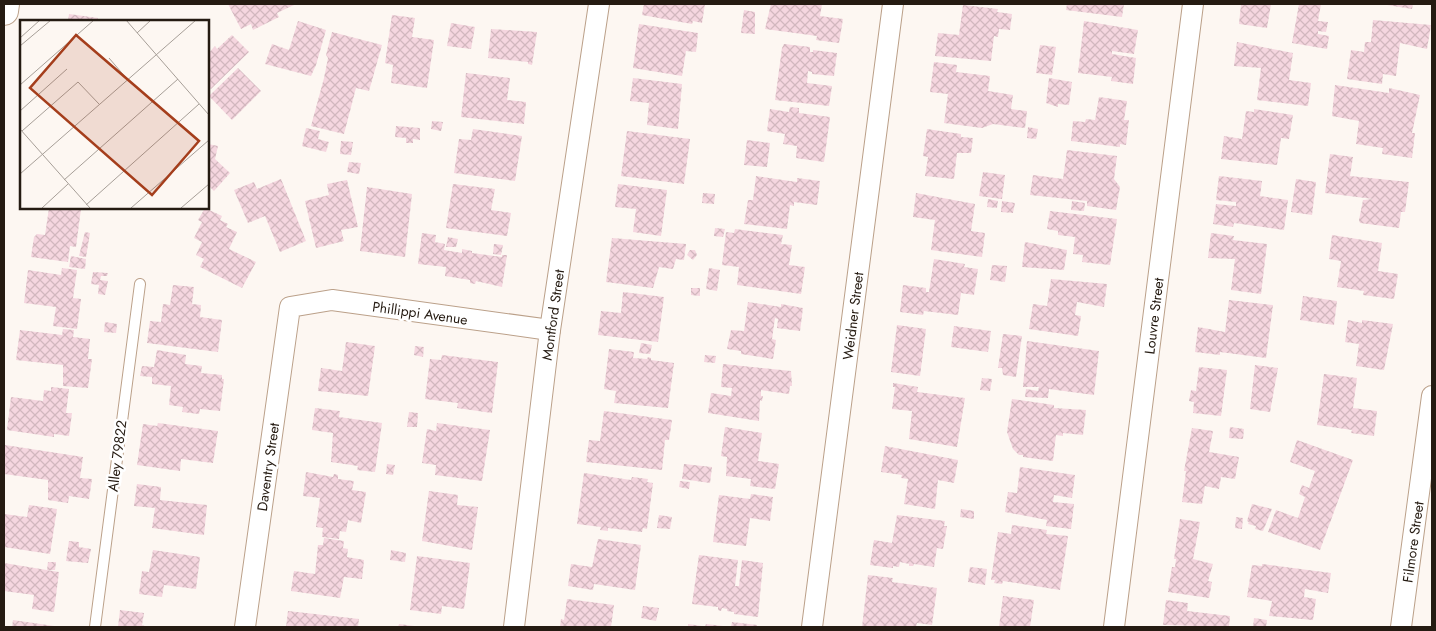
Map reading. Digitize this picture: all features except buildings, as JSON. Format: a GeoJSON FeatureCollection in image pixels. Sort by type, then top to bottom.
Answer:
{"type":"FeatureCollection","features":[{"type":"Feature","properties":{"kind":"street"},"geometry":{"type":"LineString","coordinates":[[4,12],[5,4]]}},
{"type":"Feature","properties":{"kind":"street","name":"Montford Street"},"geometry":{"type":"LineString","coordinates":[[514,627],[550,330],[599,4]]}},
{"type":"Feature","properties":{"kind":"street","name":"Weidner Street"},"geometry":{"type":"LineString","coordinates":[[812,627],[893,4]]}},
{"type":"Feature","properties":{"kind":"street","name":"Louvre Street"},"geometry":{"type":"LineString","coordinates":[[1114,627],[1193,4]]}},
{"type":"Feature","properties":{"kind":"street","name":"Phillippi Avenue"},"geometry":{"type":"LineString","coordinates":[[290,307],[332,300],[550,330]]}},
{"type":"Feature","properties":{"kind":"street","name":"Daventry Street"},"geometry":{"type":"LineString","coordinates":[[245,627],[290,307]]}},
{"type":"Feature","properties":{"kind":"street","name":"Filmore Street"},"geometry":{"type":"LineString","coordinates":[[1401,627],[1432,396]]}},
{"type":"Feature","properties":{"kind":"lane","name":"Alley 79822"},"geometry":{"type":"LineString","coordinates":[[95,627],[140,284]]}}]}
